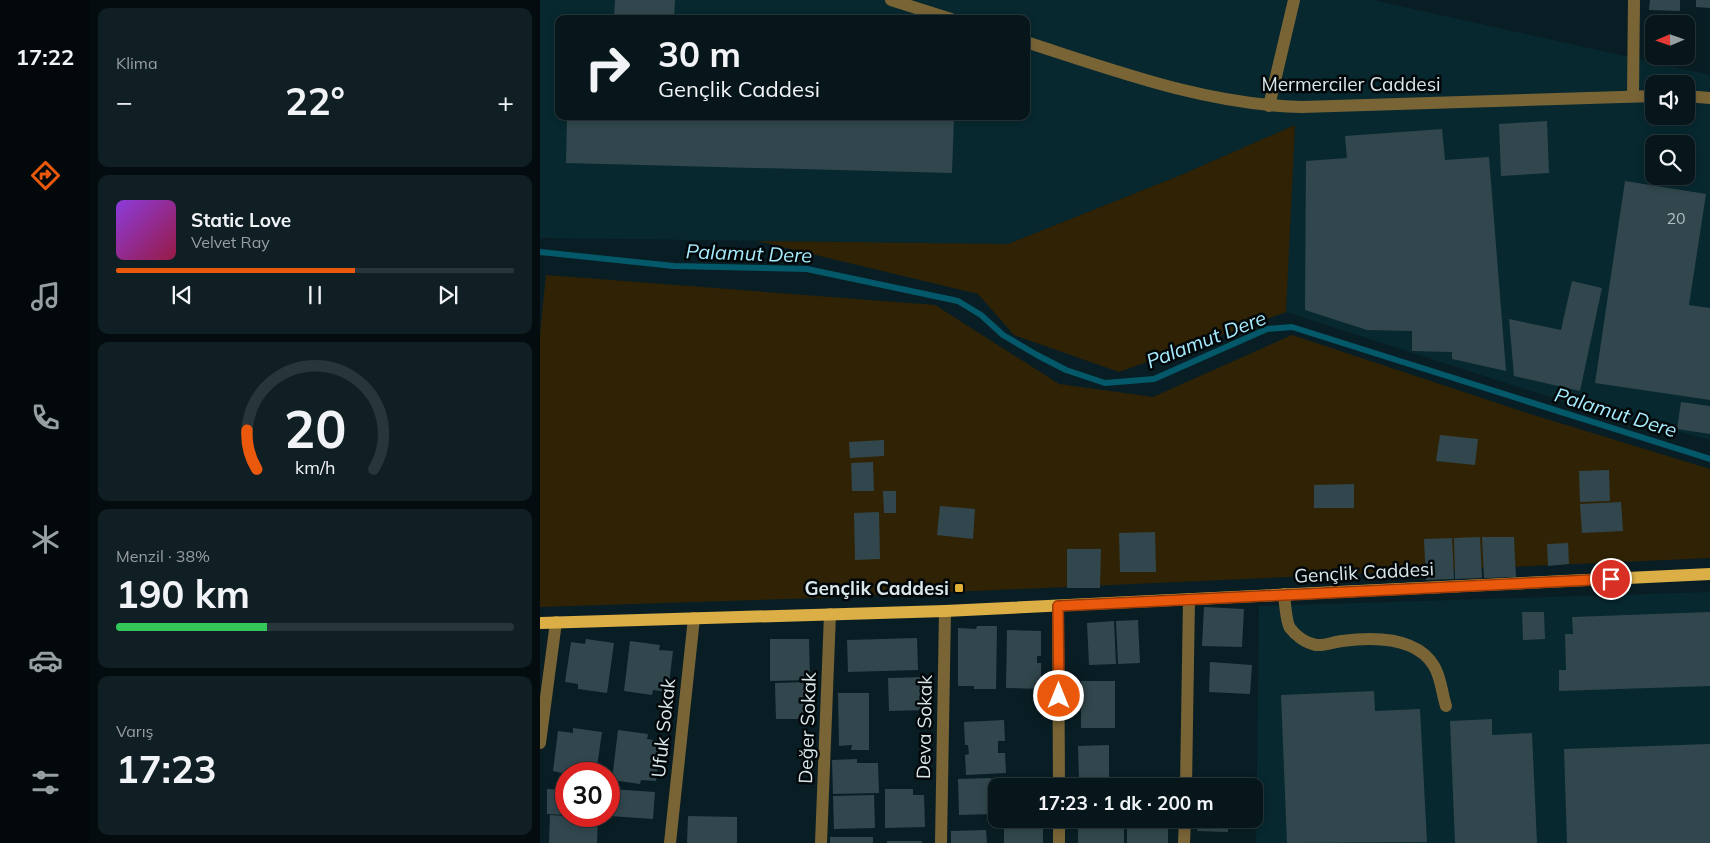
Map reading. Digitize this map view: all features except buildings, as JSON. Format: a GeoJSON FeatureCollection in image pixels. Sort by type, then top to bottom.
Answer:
{"type":"FeatureCollection","features":[{"type":"Feature","properties":{"kind":"main road","name":"Gençlik Caddesi"},"geometry":{"type":"LineString","coordinates":[[540,623],[945,612],[1710,574]]}},
{"type":"Feature","properties":{"kind":"street"},"geometry":{"type":"LineString","coordinates":[[891,0],[938,15]]}},
{"type":"Feature","properties":{"kind":"street"},"geometry":{"type":"LineString","coordinates":[[1269,106],[1294,0]]}},
{"type":"Feature","properties":{"kind":"street"},"geometry":{"type":"LineString","coordinates":[[1633,95],[1634,0]]}},
{"type":"Feature","properties":{"kind":"street","name":"Mermerciler Caddesi"},"geometry":{"type":"LineString","coordinates":[[1030,43],[1166,86],[1269,106],[1645,96]]}},
{"type":"Feature","properties":{"kind":"street"},"geometry":{"type":"LineString","coordinates":[[1695,97],[1710,98]]}},
{"type":"Feature","properties":{"kind":"street"},"geometry":{"type":"LineString","coordinates":[[1284,594],[1289,627],[1301,639],[1314,644],[1331,644],[1341,641],[1390,640],[1417,648],[1434,666],[1446,706]]}},
{"type":"Feature","properties":{"kind":"street"},"geometry":{"type":"LineString","coordinates":[[1186,778],[1189,599]]}},
{"type":"Feature","properties":{"kind":"street"},"geometry":{"type":"LineString","coordinates":[[1058,606],[1059,778]]}},
{"type":"Feature","properties":{"kind":"street","name":"Deva Sokak"},"geometry":{"type":"LineString","coordinates":[[941,843],[945,612]]}},
{"type":"Feature","properties":{"kind":"street","name":"Değer Sokak"},"geometry":{"type":"LineString","coordinates":[[822,843],[830,614]]}},
{"type":"Feature","properties":{"kind":"street","name":"Ufuk Sokak"},"geometry":{"type":"LineString","coordinates":[[670,843],[694,618]]}},
{"type":"Feature","properties":{"kind":"street"},"geometry":{"type":"LineString","coordinates":[[540,743],[556,622]]}},
{"type":"Feature","properties":{"kind":"street"},"geometry":{"type":"LineString","coordinates":[[1059,828],[1059,843]]}},
{"type":"Feature","properties":{"kind":"street"},"geometry":{"type":"LineString","coordinates":[[1184,843],[1185,828]]}},
{"type":"Feature","properties":{"kind":"shaded area"},"geometry":{"type":"Polygon","coordinates":[[[540,0],[1373,0],[1645,61],[1645,65],[1665,65],[1710,75],[1710,440],[1565,402],[1286,312],[1295,125],[1181,175],[1008,244],[540,238],[540,0]]]}},
{"type":"Feature","properties":{"kind":"shaded area"},"geometry":{"type":"Polygon","coordinates":[[[1295,125],[1286,312],[1119,372],[1014,335],[978,294],[758,241],[1008,244],[1181,175],[1295,125]]]}},
{"type":"Feature","properties":{"kind":"shaded area"},"geometry":{"type":"Polygon","coordinates":[[[546,275],[935,305],[1059,384],[1153,397],[1292,335],[1530,414],[1710,469],[1710,558],[819,598],[540,607],[540,335],[546,275]]]}},
{"type":"Feature","properties":{"kind":"shaded area"},"geometry":{"type":"Polygon","coordinates":[[[1710,592],[1710,843],[1256,843],[1256,828],[1263,828],[1263,778],[1257,778],[1259,606],[1710,592]]]}},
{"type":"Feature","properties":{"kind":"waterway","name":"Palamut Dere"},"geometry":{"type":"LineString","coordinates":[[540,252],[674,266],[807,269],[958,301],[981,315],[1003,335],[1037,355],[1066,370],[1105,383],[1154,379],[1267,329],[1292,327],[1710,459]]}},
{"type":"Feature","properties":{"kind":"place","name":"Gençlik Caddesi"},"geometry":{"type":"Point","coordinates":[959,588]}},
{"type":"Feature","properties":{"kind":"route"},"geometry":{"type":"LineString","coordinates":[[1059,696],[1058,606],[1611,579]]}}]}
